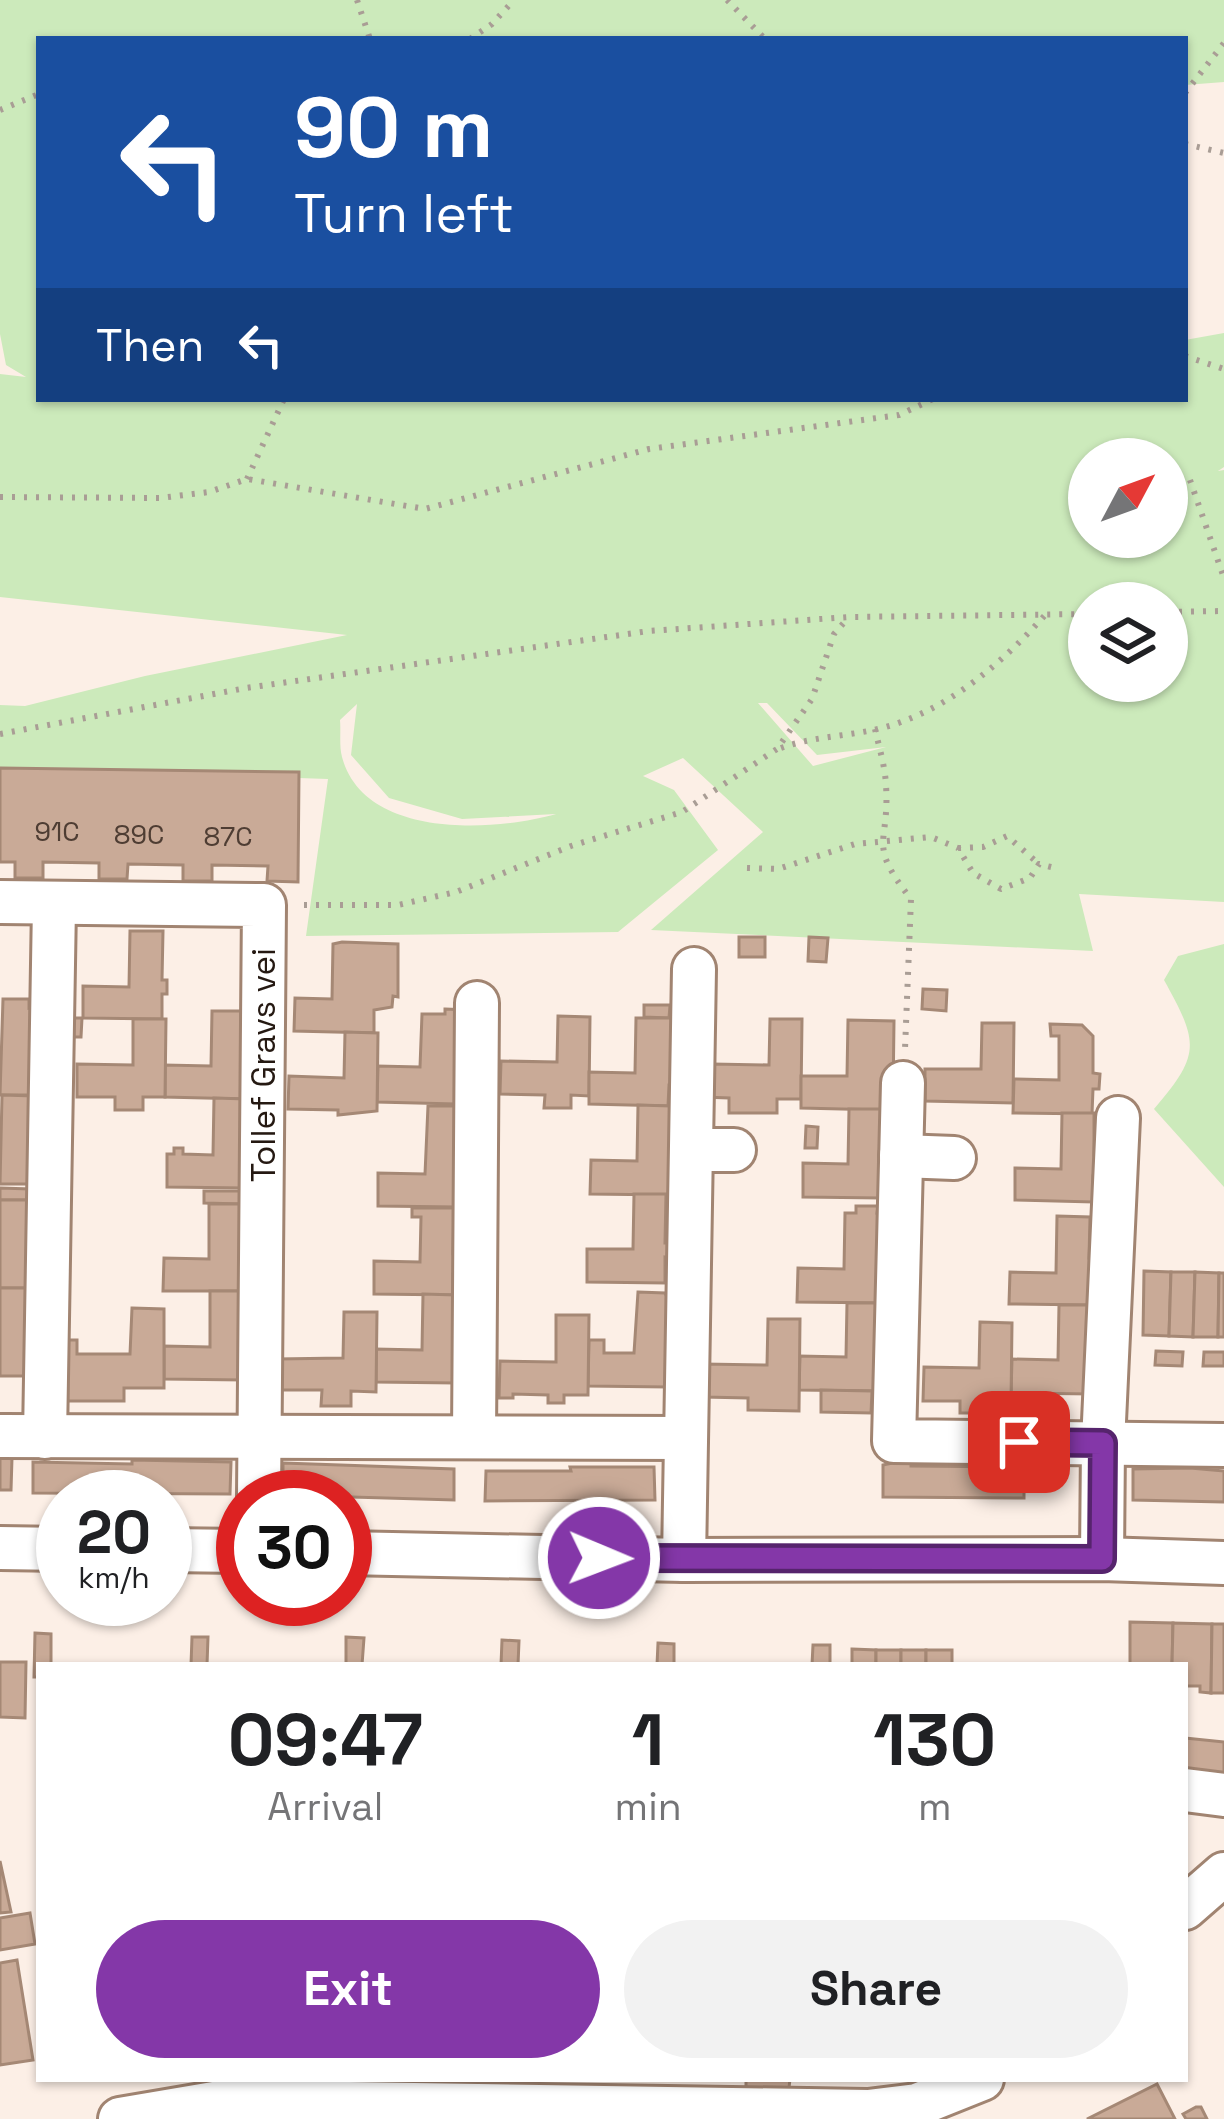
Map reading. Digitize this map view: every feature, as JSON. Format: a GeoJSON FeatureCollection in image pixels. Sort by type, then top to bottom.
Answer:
{"type":"FeatureCollection","features":[{"type":"Feature","properties":{"kind":"street","name":"Tollef Gravs vei"},"geometry":{"type":"LineString","coordinates":[[0,902],[264,905],[260,1470]]}},
{"type":"Feature","properties":{"kind":"street"},"geometry":{"type":"LineString","coordinates":[[45,1437],[54,904]]}},
{"type":"Feature","properties":{"kind":"street"},"geometry":{"type":"LineString","coordinates":[[684,1560],[694,970]]}},
{"type":"Feature","properties":{"kind":"street"},"geometry":{"type":"LineString","coordinates":[[474,1437],[477,1003]]}},
{"type":"Feature","properties":{"kind":"street"},"geometry":{"type":"LineString","coordinates":[[903,1083],[894,1442],[1224,1444]]}},
{"type":"Feature","properties":{"kind":"street"},"geometry":{"type":"LineString","coordinates":[[1102,1559],[1118,1118]]}},
{"type":"Feature","properties":{"kind":"street"},"geometry":{"type":"LineString","coordinates":[[691,1150],[734,1150]]}},
{"type":"Feature","properties":{"kind":"street"},"geometry":{"type":"LineString","coordinates":[[902,1156],[954,1158]]}},
{"type":"Feature","properties":{"kind":"street"},"geometry":{"type":"LineString","coordinates":[[0,1436],[686,1438]]}},
{"type":"Feature","properties":{"kind":"street"},"geometry":{"type":"LineString","coordinates":[[0,1548],[36,1549]]}},
{"type":"Feature","properties":{"kind":"street"},"geometry":{"type":"LineString","coordinates":[[372,1554],[1224,1563]]}},
{"type":"Feature","properties":{"kind":"street"},"geometry":{"type":"LineString","coordinates":[[1188,1790],[1224,1796]]}},
{"type":"Feature","properties":{"kind":"street"},"geometry":{"type":"LineString","coordinates":[[1188,1905],[1224,1874]]}},
{"type":"Feature","properties":{"kind":"street"},"geometry":{"type":"LineString","coordinates":[[120,2119],[226,2101],[868,2111],[917,2105],[974,2082]]}},
{"type":"Feature","properties":{"kind":"path"},"geometry":{"type":"LineString","coordinates":[[357,0],[369,36]]}},
{"type":"Feature","properties":{"kind":"path"},"geometry":{"type":"LineString","coordinates":[[475,36],[514,0]]}},
{"type":"Feature","properties":{"kind":"path"},"geometry":{"type":"LineString","coordinates":[[727,0],[762,36]]}},
{"type":"Feature","properties":{"kind":"path"},"geometry":{"type":"LineString","coordinates":[[1188,89],[1224,43]]}},
{"type":"Feature","properties":{"kind":"path"},"geometry":{"type":"LineString","coordinates":[[0,110],[36,95]]}},
{"type":"Feature","properties":{"kind":"path"},"geometry":{"type":"LineString","coordinates":[[1188,145],[1224,153]]}},
{"type":"Feature","properties":{"kind":"path"},"geometry":{"type":"LineString","coordinates":[[1188,357],[1224,369]]}},
{"type":"Feature","properties":{"kind":"path"},"geometry":{"type":"LineString","coordinates":[[247,478],[283,402]]}},
{"type":"Feature","properties":{"kind":"path"},"geometry":{"type":"LineString","coordinates":[[0,497],[160,498],[208,492],[247,478],[425,509],[649,449],[899,415],[927,402]]}},
{"type":"Feature","properties":{"kind":"path"},"geometry":{"type":"LineString","coordinates":[[1190,480],[1224,578]]}},
{"type":"Feature","properties":{"kind":"path"},"geometry":{"type":"LineString","coordinates":[[1188,612],[1224,611]]}},
{"type":"Feature","properties":{"kind":"path"},"geometry":{"type":"LineString","coordinates":[[0,734],[246,688],[649,631],[849,617],[1068,614]]}},
{"type":"Feature","properties":{"kind":"path"},"geometry":{"type":"LineString","coordinates":[[264,905],[398,905],[456,892],[571,846],[682,812],[777,749],[901,722],[944,701],[994,666],[1045,615]]}},
{"type":"Feature","properties":{"kind":"path"},"geometry":{"type":"LineString","coordinates":[[777,749],[812,699],[834,634],[849,617]]}},
{"type":"Feature","properties":{"kind":"path"},"geometry":{"type":"LineString","coordinates":[[875,729],[886,786],[881,842],[892,875],[911,899],[903,1083]]}},
{"type":"Feature","properties":{"kind":"path"},"geometry":{"type":"LineString","coordinates":[[747,868],[778,869],[855,844],[931,837],[958,848],[983,847],[1007,836],[1039,864],[1059,869]]}},
{"type":"Feature","properties":{"kind":"path"},"geometry":{"type":"LineString","coordinates":[[958,848],[973,873],[1000,889],[1030,878],[1039,864]]}},
{"type":"Feature","properties":{"kind":"green space"},"geometry":{"type":"Polygon","coordinates":[[[0,0],[1224,0],[1224,82],[1188,85],[1188,36],[36,36],[36,402],[1188,402],[1188,339],[1224,333],[1224,467],[1218,471],[1224,470],[1224,902],[1079,894],[1093,951],[651,930],[763,832],[683,758],[643,776],[674,790],[718,850],[618,932],[306,936],[328,779],[0,768],[0,705],[25,706],[347,635],[0,597],[0,374],[26,377],[6,365],[0,334],[0,0]],[[758,703],[813,766],[886,747],[817,755],[767,703],[758,703]],[[357,704],[340,720],[342,757],[355,784],[376,803],[403,816],[466,825],[556,814],[462,819],[389,798],[351,755],[357,704]]]}},
{"type":"Feature","properties":{"kind":"green space"},"geometry":{"type":"Polygon","coordinates":[[[1224,944],[1224,1187],[1154,1109],[1180,1074],[1190,1048],[1184,1019],[1164,980],[1178,956],[1224,944]]]}},
{"type":"Feature","properties":{"kind":"building"},"geometry":{"type":"Polygon","coordinates":[[[0,768],[299,772],[298,882],[267,881],[268,866],[212,865],[212,881],[183,881],[183,865],[128,864],[127,879],[99,879],[99,863],[43,862],[43,878],[15,878],[15,862],[0,862],[0,768]]]}},
{"type":"Feature","properties":{"kind":"building"},"geometry":{"type":"Polygon","coordinates":[[[130,931],[163,931],[162,980],[167,980],[167,994],[162,994],[162,1019],[83,1018],[83,986],[129,987],[130,931]]]}},
{"type":"Feature","properties":{"kind":"building"},"geometry":{"type":"Polygon","coordinates":[[[739,937],[765,937],[765,957],[739,957],[739,937]]]}},
{"type":"Feature","properties":{"kind":"building"},"geometry":{"type":"Polygon","coordinates":[[[809,937],[828,938],[826,962],[808,961],[809,937]]]}},
{"type":"Feature","properties":{"kind":"building"},"geometry":{"type":"Polygon","coordinates":[[[333,944],[398,944],[398,997],[393,996],[392,1007],[374,1010],[374,1033],[294,1031],[295,998],[332,999],[333,944]]]}},
{"type":"Feature","properties":{"kind":"building"},"geometry":{"type":"Polygon","coordinates":[[[923,989],[947,990],[946,1011],[922,1009],[923,989]]]}},
{"type":"Feature","properties":{"kind":"building"},"geometry":{"type":"Polygon","coordinates":[[[3,999],[29,999],[29,1008],[33,1007],[32,1095],[0,1095],[3,999]]]}},
{"type":"Feature","properties":{"kind":"building"},"geometry":{"type":"Polygon","coordinates":[[[644,1005],[670,1005],[669,1018],[644,1017],[644,1005]]]}},
{"type":"Feature","properties":{"kind":"building"},"geometry":{"type":"Polygon","coordinates":[[[445,1009],[468,1010],[456,1104],[377,1102],[378,1066],[420,1067],[422,1014],[445,1014],[445,1009]]]}},
{"type":"Feature","properties":{"kind":"building"},"geometry":{"type":"Polygon","coordinates":[[[212,1011],[245,1011],[244,1099],[165,1097],[165,1065],[211,1066],[212,1011]]]}},
{"type":"Feature","properties":{"kind":"building"},"geometry":{"type":"Polygon","coordinates":[[[558,1016],[590,1017],[589,1096],[571,1095],[571,1108],[544,1108],[545,1095],[500,1094],[501,1061],[557,1062],[558,1016]]]}},
{"type":"Feature","properties":{"kind":"building"},"geometry":{"type":"Polygon","coordinates":[[[69,1018],[82,1018],[81,1037],[68,1037],[69,1018]]]}},
{"type":"Feature","properties":{"kind":"building"},"geometry":{"type":"Polygon","coordinates":[[[636,1018],[682,1018],[681,1085],[669,1085],[668,1106],[589,1104],[589,1072],[635,1073],[636,1018]]]}},
{"type":"Feature","properties":{"kind":"building"},"geometry":{"type":"Polygon","coordinates":[[[133,1019],[166,1019],[165,1097],[143,1097],[143,1110],[115,1110],[115,1097],[77,1097],[77,1064],[133,1065],[133,1019]]]}},
{"type":"Feature","properties":{"kind":"building"},"geometry":{"type":"Polygon","coordinates":[[[770,1019],[802,1019],[801,1099],[777,1099],[777,1113],[729,1113],[729,1098],[703,1097],[713,1064],[769,1065],[770,1019]]]}},
{"type":"Feature","properties":{"kind":"building"},"geometry":{"type":"Polygon","coordinates":[[[848,1020],[894,1021],[893,1098],[883,1110],[801,1108],[801,1076],[847,1076],[848,1020]]]}},
{"type":"Feature","properties":{"kind":"building"},"geometry":{"type":"Polygon","coordinates":[[[982,1023],[1014,1023],[1013,1103],[925,1101],[925,1069],[981,1069],[982,1023]]]}},
{"type":"Feature","properties":{"kind":"building"},"geometry":{"type":"Polygon","coordinates":[[[1050,1024],[1082,1025],[1093,1036],[1093,1073],[1100,1074],[1099,1089],[1093,1089],[1092,1114],[1013,1113],[1014,1079],[1059,1080],[1059,1036],[1051,1036],[1050,1024]]]}},
{"type":"Feature","properties":{"kind":"building"},"geometry":{"type":"Polygon","coordinates":[[[345,1032],[378,1033],[377,1111],[338,1115],[338,1110],[288,1109],[289,1076],[344,1078],[345,1032]]]}},
{"type":"Feature","properties":{"kind":"building"},"geometry":{"type":"Polygon","coordinates":[[[2,1095],[35,1096],[34,1184],[0,1184],[2,1095]]]}},
{"type":"Feature","properties":{"kind":"building"},"geometry":{"type":"Polygon","coordinates":[[[214,1098],[247,1099],[246,1188],[167,1187],[167,1154],[174,1154],[174,1148],[183,1148],[183,1154],[213,1155],[214,1098]]]}},
{"type":"Feature","properties":{"kind":"building"},"geometry":{"type":"Polygon","coordinates":[[[638,1105],[671,1106],[670,1195],[590,1194],[591,1160],[637,1161],[638,1105]]]}},
{"type":"Feature","properties":{"kind":"building"},"geometry":{"type":"Polygon","coordinates":[[[428,1106],[456,1106],[458,1207],[378,1206],[378,1173],[425,1174],[428,1106]]]}},
{"type":"Feature","properties":{"kind":"building"},"geometry":{"type":"Polygon","coordinates":[[[849,1109],[882,1109],[881,1198],[803,1197],[803,1163],[848,1164],[849,1109]]]}},
{"type":"Feature","properties":{"kind":"building"},"geometry":{"type":"Polygon","coordinates":[[[1062,1113],[1094,1113],[1094,1155],[1100,1156],[1100,1176],[1093,1176],[1093,1202],[1015,1200],[1015,1168],[1061,1169],[1062,1113]]]}},
{"type":"Feature","properties":{"kind":"building"},"geometry":{"type":"Polygon","coordinates":[[[806,1126],[818,1127],[817,1148],[805,1148],[806,1126]]]}},
{"type":"Feature","properties":{"kind":"building"},"geometry":{"type":"Polygon","coordinates":[[[0,1188],[30,1189],[30,1200],[0,1200],[0,1188]]]}},
{"type":"Feature","properties":{"kind":"building"},"geometry":{"type":"Polygon","coordinates":[[[204,1191],[242,1191],[242,1204],[204,1203],[204,1191]]]}},
{"type":"Feature","properties":{"kind":"building"},"geometry":{"type":"Polygon","coordinates":[[[634,1194],[666,1194],[665,1243],[670,1243],[670,1258],[665,1257],[665,1283],[587,1282],[587,1249],[633,1249],[634,1194]]]}},
{"type":"Feature","properties":{"kind":"building"},"geometry":{"type":"Polygon","coordinates":[[[0,1200],[30,1200],[28,1288],[0,1288],[0,1200]]]}},
{"type":"Feature","properties":{"kind":"building"},"geometry":{"type":"Polygon","coordinates":[[[209,1204],[242,1204],[241,1291],[163,1291],[164,1258],[209,1259],[209,1204]]]}},
{"type":"Feature","properties":{"kind":"building"},"geometry":{"type":"Polygon","coordinates":[[[856,1206],[878,1206],[877,1213],[886,1213],[885,1303],[797,1302],[798,1268],[844,1269],[845,1213],[856,1213],[856,1206]]]}},
{"type":"Feature","properties":{"kind":"building"},"geometry":{"type":"Polygon","coordinates":[[[412,1208],[454,1208],[453,1254],[464,1255],[464,1274],[453,1274],[453,1295],[374,1294],[374,1261],[420,1262],[421,1217],[412,1217],[412,1208]]]}},
{"type":"Feature","properties":{"kind":"building"},"geometry":{"type":"Polygon","coordinates":[[[1057,1216],[1090,1217],[1089,1258],[1096,1258],[1088,1305],[1009,1304],[1010,1272],[1056,1273],[1057,1216]]]}},
{"type":"Feature","properties":{"kind":"building"},"geometry":{"type":"Polygon","coordinates":[[[1144,1271],[1171,1272],[1169,1336],[1143,1335],[1144,1271]]]}},
{"type":"Feature","properties":{"kind":"building"},"geometry":{"type":"Polygon","coordinates":[[[1171,1272],[1195,1272],[1193,1337],[1169,1336],[1171,1272]]]}},
{"type":"Feature","properties":{"kind":"building"},"geometry":{"type":"Polygon","coordinates":[[[1195,1272],[1219,1273],[1218,1337],[1193,1337],[1195,1272]]]}},
{"type":"Feature","properties":{"kind":"building"},"geometry":{"type":"Polygon","coordinates":[[[1219,1273],[1224,1273],[1224,1337],[1218,1337],[1219,1273]]]}},
{"type":"Feature","properties":{"kind":"building"},"geometry":{"type":"Polygon","coordinates":[[[0,1288],[32,1288],[30,1376],[0,1376],[0,1288]]]}},
{"type":"Feature","properties":{"kind":"building"},"geometry":{"type":"Polygon","coordinates":[[[210,1291],[244,1291],[243,1380],[164,1379],[164,1346],[210,1347],[210,1291]]]}},
{"type":"Feature","properties":{"kind":"building"},"geometry":{"type":"Polygon","coordinates":[[[638,1292],[665,1293],[668,1299],[667,1387],[588,1386],[589,1340],[604,1340],[604,1353],[634,1353],[638,1292]]]}},
{"type":"Feature","properties":{"kind":"building"},"geometry":{"type":"Polygon","coordinates":[[[423,1294],[456,1295],[455,1383],[376,1382],[376,1349],[422,1350],[423,1294]]]}},
{"type":"Feature","properties":{"kind":"building"},"geometry":{"type":"Polygon","coordinates":[[[847,1303],[880,1303],[878,1398],[872,1398],[872,1391],[799,1390],[800,1356],[846,1357],[847,1303]]]}},
{"type":"Feature","properties":{"kind":"building"},"geometry":{"type":"Polygon","coordinates":[[[1059,1305],[1092,1305],[1091,1394],[1011,1393],[1012,1359],[1058,1360],[1059,1305]]]}},
{"type":"Feature","properties":{"kind":"building"},"geometry":{"type":"Polygon","coordinates":[[[132,1308],[164,1309],[164,1388],[124,1388],[124,1401],[64,1401],[68,1340],[77,1340],[77,1354],[130,1354],[132,1308]]]}},
{"type":"Feature","properties":{"kind":"building"},"geometry":{"type":"Polygon","coordinates":[[[344,1312],[377,1312],[376,1392],[351,1391],[351,1406],[321,1406],[322,1390],[277,1390],[277,1359],[343,1358],[344,1312]]]}},
{"type":"Feature","properties":{"kind":"building"},"geometry":{"type":"Polygon","coordinates":[[[556,1315],[589,1315],[588,1395],[564,1395],[564,1403],[548,1403],[548,1395],[499,1398],[500,1361],[556,1362],[556,1315]]]}},
{"type":"Feature","properties":{"kind":"building"},"geometry":{"type":"Polygon","coordinates":[[[768,1319],[800,1319],[799,1411],[748,1410],[748,1398],[704,1397],[704,1364],[767,1365],[768,1319]]]}},
{"type":"Feature","properties":{"kind":"building"},"geometry":{"type":"Polygon","coordinates":[[[980,1322],[1012,1323],[1011,1402],[990,1401],[990,1413],[960,1413],[960,1401],[923,1401],[924,1367],[979,1368],[980,1322]]]}},
{"type":"Feature","properties":{"kind":"building"},"geometry":{"type":"Polygon","coordinates":[[[1156,1351],[1183,1352],[1182,1366],[1155,1365],[1156,1351]]]}},
{"type":"Feature","properties":{"kind":"building"},"geometry":{"type":"Polygon","coordinates":[[[1204,1352],[1224,1352],[1224,1366],[1203,1366],[1204,1352]]]}},
{"type":"Feature","properties":{"kind":"building"},"geometry":{"type":"Polygon","coordinates":[[[821,1390],[872,1391],[871,1413],[821,1412],[821,1390]]]}},
{"type":"Feature","properties":{"kind":"building"},"geometry":{"type":"Polygon","coordinates":[[[0,1457],[12,1458],[11,1490],[0,1490],[0,1457]]]}},
{"type":"Feature","properties":{"kind":"building"},"geometry":{"type":"Polygon","coordinates":[[[132,1460],[231,1462],[231,1470],[216,1470],[216,1494],[192,1494],[192,1470],[36,1470],[33,1493],[33,1462],[132,1464],[132,1460]]]}},
{"type":"Feature","properties":{"kind":"building"},"geometry":{"type":"Polygon","coordinates":[[[283,1463],[454,1469],[454,1500],[372,1498],[372,1470],[283,1470],[283,1463]]]}},
{"type":"Feature","properties":{"kind":"building"},"geometry":{"type":"Polygon","coordinates":[[[883,1465],[1024,1467],[1024,1498],[883,1497],[883,1465]]]}},
{"type":"Feature","properties":{"kind":"building"},"geometry":{"type":"Polygon","coordinates":[[[570,1467],[654,1467],[655,1500],[485,1501],[486,1471],[571,1471],[570,1467]]]}},
{"type":"Feature","properties":{"kind":"building"},"geometry":{"type":"Polygon","coordinates":[[[1133,1469],[1224,1471],[1224,1502],[1133,1500],[1133,1469]]]}},
{"type":"Feature","properties":{"kind":"building"},"geometry":{"type":"Polygon","coordinates":[[[1130,1622],[1173,1623],[1172,1662],[1130,1662],[1130,1622]]]}},
{"type":"Feature","properties":{"kind":"building"},"geometry":{"type":"Polygon","coordinates":[[[1173,1623],[1212,1624],[1211,1693],[1188,1686],[1188,1662],[1172,1662],[1173,1623]]]}},
{"type":"Feature","properties":{"kind":"building"},"geometry":{"type":"Polygon","coordinates":[[[1212,1624],[1224,1624],[1224,1693],[1211,1693],[1212,1624]]]}},
{"type":"Feature","properties":{"kind":"building"},"geometry":{"type":"Polygon","coordinates":[[[35,1633],[51,1634],[51,1662],[36,1662],[34,1677],[35,1633]]]}},
{"type":"Feature","properties":{"kind":"building"},"geometry":{"type":"Polygon","coordinates":[[[192,1637],[208,1637],[207,1662],[191,1662],[192,1637]]]}},
{"type":"Feature","properties":{"kind":"building"},"geometry":{"type":"Polygon","coordinates":[[[346,1637],[364,1638],[362,1662],[346,1662],[346,1637]]]}},
{"type":"Feature","properties":{"kind":"building"},"geometry":{"type":"Polygon","coordinates":[[[502,1640],[519,1641],[518,1662],[501,1662],[502,1640]]]}},
{"type":"Feature","properties":{"kind":"building"},"geometry":{"type":"Polygon","coordinates":[[[658,1643],[674,1644],[674,1662],[657,1662],[658,1643]]]}},
{"type":"Feature","properties":{"kind":"building"},"geometry":{"type":"Polygon","coordinates":[[[813,1645],[830,1645],[830,1662],[812,1662],[813,1645]]]}},
{"type":"Feature","properties":{"kind":"building"},"geometry":{"type":"Polygon","coordinates":[[[852,1649],[876,1650],[876,1662],[852,1662],[852,1649]]]}},
{"type":"Feature","properties":{"kind":"building"},"geometry":{"type":"Polygon","coordinates":[[[876,1650],[901,1650],[901,1662],[876,1662],[876,1650]]]}},
{"type":"Feature","properties":{"kind":"building"},"geometry":{"type":"Polygon","coordinates":[[[901,1650],[926,1650],[926,1662],[901,1662],[901,1650]]]}},
{"type":"Feature","properties":{"kind":"building"},"geometry":{"type":"Polygon","coordinates":[[[926,1650],[952,1650],[952,1662],[926,1662],[926,1650]]]}},
{"type":"Feature","properties":{"kind":"building"},"geometry":{"type":"Polygon","coordinates":[[[0,1662],[26,1662],[25,1718],[0,1717],[0,1662]]]}},
{"type":"Feature","properties":{"kind":"building"},"geometry":{"type":"Polygon","coordinates":[[[1188,1738],[1224,1742],[1224,1774],[1188,1770],[1188,1738]]]}},
{"type":"Feature","properties":{"kind":"building"},"geometry":{"type":"Polygon","coordinates":[[[0,1861],[11,1912],[0,1913],[0,1861]]]}},
{"type":"Feature","properties":{"kind":"building"},"geometry":{"type":"Polygon","coordinates":[[[30,1913],[35,1944],[0,1950],[0,1918],[30,1913]]]}},
{"type":"Feature","properties":{"kind":"building"},"geometry":{"type":"Polygon","coordinates":[[[17,1960],[33,2060],[0,2065],[0,1963],[17,1960]]]}},
{"type":"Feature","properties":{"kind":"building"},"geometry":{"type":"Polygon","coordinates":[[[746,2082],[790,2082],[789,2088],[746,2088],[746,2082]]]}},
{"type":"Feature","properties":{"kind":"building"},"geometry":{"type":"Polygon","coordinates":[[[1157,2084],[1175,2119],[1087,2119],[1157,2084]]]}},
{"type":"Feature","properties":{"kind":"building"},"geometry":{"type":"Polygon","coordinates":[[[1201,2107],[1207,2119],[1186,2119],[1183,2114],[1201,2107]]]}},
{"type":"Feature","properties":{"kind":"route"},"geometry":{"type":"LineString","coordinates":[[599,1558],[1102,1559],[1103,1443],[1019,1442]]}}]}
